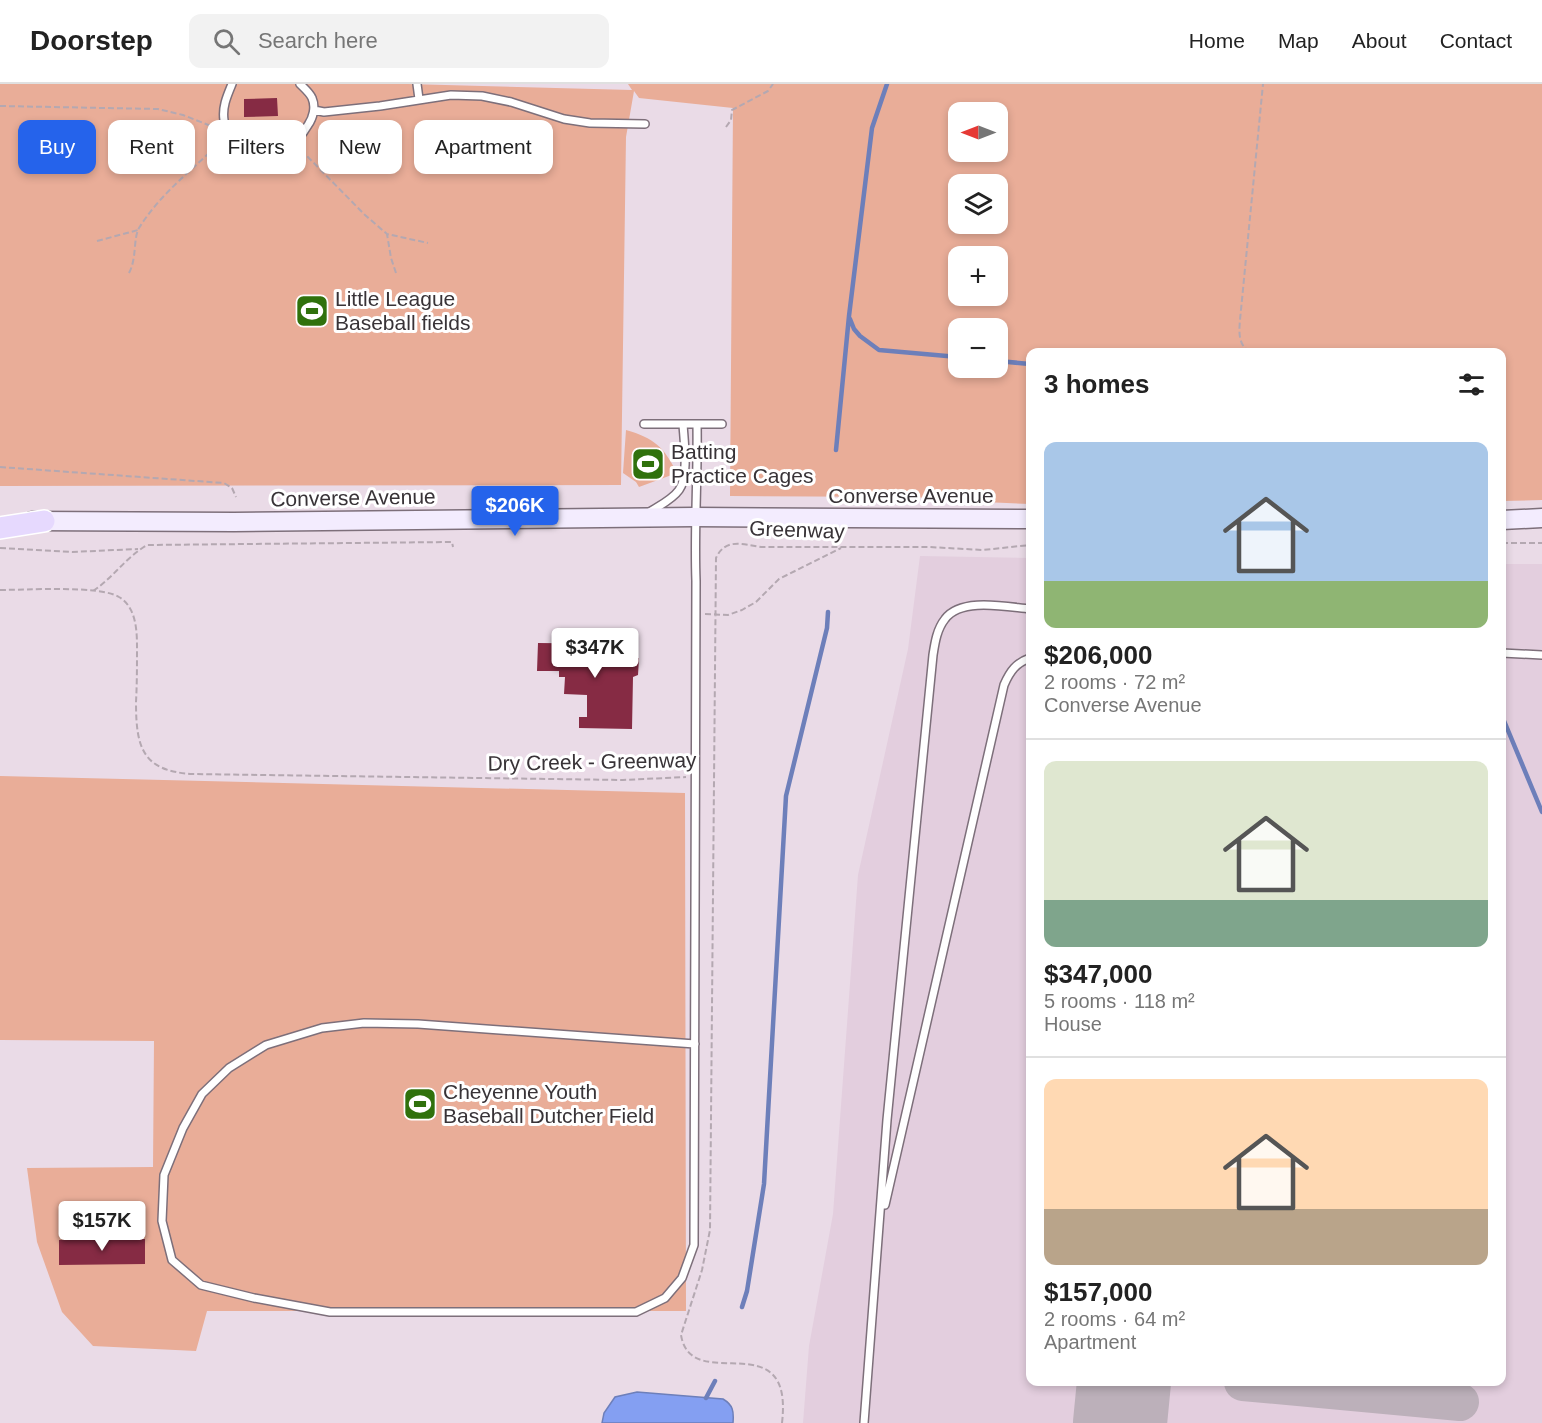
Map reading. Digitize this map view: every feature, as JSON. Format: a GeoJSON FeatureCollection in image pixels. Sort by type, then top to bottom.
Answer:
{"type":"FeatureCollection","features":[{"type":"Feature","properties":{"kind":"main road","name":"Converse Avenue"},"geometry":{"type":"LineString","coordinates":[[0,520],[234,522],[694,517],[1026,519]]}},
{"type":"Feature","properties":{"kind":"main road"},"geometry":{"type":"LineString","coordinates":[[1506,519],[1542,519]]}},
{"type":"Feature","properties":{"kind":"main road"},"geometry":{"type":"LineString","coordinates":[[0,528],[44,521]]}},
{"type":"Feature","properties":{"kind":"lane"},"geometry":{"type":"LineString","coordinates":[[224,120],[224,108],[232,84]]}},
{"type":"Feature","properties":{"kind":"lane"},"geometry":{"type":"LineString","coordinates":[[300,84],[312,99],[314,110],[306,128]]}},
{"type":"Feature","properties":{"kind":"lane"},"geometry":{"type":"LineString","coordinates":[[417,84],[419,99]]}},
{"type":"Feature","properties":{"kind":"lane"},"geometry":{"type":"LineString","coordinates":[[314,110],[324,112],[369,108],[451,95],[482,96],[590,123],[645,124]]}},
{"type":"Feature","properties":{"kind":"lane"},"geometry":{"type":"LineString","coordinates":[[644,424],[722,424]]}},
{"type":"Feature","properties":{"kind":"lane"},"geometry":{"type":"LineString","coordinates":[[642,518],[677,492],[682,484],[683,424]]}},
{"type":"Feature","properties":{"kind":"lane"},"geometry":{"type":"LineString","coordinates":[[695,1044],[418,1023],[364,1023],[322,1028],[266,1045],[229,1068],[202,1094],[183,1128],[164,1175],[162,1221],[172,1260],[201,1285],[254,1298],[330,1312],[636,1312],[665,1298],[682,1278],[694,1245],[695,1044],[695,776],[696,614],[694,517],[697,487],[697,424]]}},
{"type":"Feature","properties":{"kind":"lane"},"geometry":{"type":"LineString","coordinates":[[864,1423],[900,985],[933,655],[937,635],[946,616],[955,609],[991,605],[1026,609]]}},
{"type":"Feature","properties":{"kind":"lane"},"geometry":{"type":"LineString","coordinates":[[1506,653],[1542,656]]}},
{"type":"Feature","properties":{"kind":"lane"},"geometry":{"type":"LineString","coordinates":[[879,1228],[1004,685],[1009,673],[1026,660]]}},
{"type":"Feature","properties":{"kind":"path"},"geometry":{"type":"LineString","coordinates":[[726,127],[731,120],[732,110],[768,90],[773,84]]}},
{"type":"Feature","properties":{"kind":"path"},"geometry":{"type":"LineString","coordinates":[[1244,348],[1239,337],[1263,84]]}},
{"type":"Feature","properties":{"kind":"path"},"geometry":{"type":"LineString","coordinates":[[0,106],[158,109],[183,115],[207,125]]}},
{"type":"Feature","properties":{"kind":"path"},"geometry":{"type":"LineString","coordinates":[[129,273],[134,263],[138,230],[177,183],[207,152]]}},
{"type":"Feature","properties":{"kind":"path"},"geometry":{"type":"LineString","coordinates":[[306,154],[321,172],[387,234],[428,243]]}},
{"type":"Feature","properties":{"kind":"path"},"geometry":{"type":"LineString","coordinates":[[97,241],[138,230]]}},
{"type":"Feature","properties":{"kind":"path"},"geometry":{"type":"LineString","coordinates":[[387,234],[396,273]]}},
{"type":"Feature","properties":{"kind":"path"},"geometry":{"type":"LineString","coordinates":[[0,467],[224,483],[232,488],[236,497]]}},
{"type":"Feature","properties":{"kind":"path"},"geometry":{"type":"LineString","coordinates":[[93,591],[120,565],[147,546],[452,542],[453,547]]}},
{"type":"Feature","properties":{"kind":"path","name":"Greenway"},"geometry":{"type":"LineString","coordinates":[[713,776],[716,558],[723,547],[739,543],[761,547],[929,547],[983,550],[1026,545]]}},
{"type":"Feature","properties":{"kind":"path"},"geometry":{"type":"LineString","coordinates":[[1506,543],[1542,543]]}},
{"type":"Feature","properties":{"kind":"path"},"geometry":{"type":"LineString","coordinates":[[696,614],[728,615],[742,610],[756,602],[779,579],[843,547]]}},
{"type":"Feature","properties":{"kind":"path"},"geometry":{"type":"LineString","coordinates":[[0,548],[72,552],[141,549]]}},
{"type":"Feature","properties":{"kind":"path","name":"Dry Creek - Greenway"},"geometry":{"type":"LineString","coordinates":[[0,590],[93,591],[119,597],[132,613],[137,633],[136,725],[140,745],[149,759],[174,772],[623,780],[695,776]]}},
{"type":"Feature","properties":{"kind":"path","name":"Dry Creek - Greenway"},"geometry":{"type":"LineString","coordinates":[[713,776],[710,1230],[702,1270],[681,1335],[688,1351],[699,1359],[753,1365],[771,1372],[779,1382],[783,1396],[782,1423]]}},
{"type":"Feature","properties":{"kind":"shaded area"},"geometry":{"type":"Polygon","coordinates":[[[0,84],[408,84],[632,90],[628,84],[1542,84],[1542,500],[1506,501],[1506,348],[1026,348],[1026,504],[914,497],[730,496],[733,108],[639,98],[634,91],[626,137],[621,485],[0,486],[0,84]]]}},
{"type":"Feature","properties":{"kind":"shaded area","name":"Batting Practice Cages"},"geometry":{"type":"Polygon","coordinates":[[[626,430],[644,436],[663,450],[677,473],[639,487],[623,473],[626,430]]]}},
{"type":"Feature","properties":{"kind":"shaded area"},"geometry":{"type":"Polygon","coordinates":[[[920,556],[1026,558],[1026,1386],[1506,1386],[1506,564],[1542,564],[1542,1423],[803,1423],[809,1346],[833,1214],[858,875],[908,649],[920,556]]]}},
{"type":"Feature","properties":{"kind":"shaded area","name":"Cheyenne Youth Baseball Dutcher Field"},"geometry":{"type":"Polygon","coordinates":[[[0,776],[685,793],[686,1311],[207,1311],[196,1351],[93,1346],[62,1312],[37,1242],[27,1168],[153,1167],[154,1041],[0,1040],[0,776]]]}},
{"type":"Feature","properties":{"kind":"water"},"geometry":{"type":"Polygon","coordinates":[[[637,1392],[723,1399],[732,1409],[733,1423],[602,1423],[604,1413],[615,1397],[637,1392]]]}},
{"type":"Feature","properties":{"kind":"building"},"geometry":{"type":"Polygon","coordinates":[[[277,98],[278,116],[244,117],[244,99],[277,98]]]}},
{"type":"Feature","properties":{"kind":"building"},"geometry":{"type":"Polygon","coordinates":[[[538,643],[630,644],[630,658],[639,658],[638,675],[633,677],[632,729],[579,728],[579,717],[587,717],[587,695],[564,694],[565,677],[559,677],[559,671],[537,671],[538,643]]]}},
{"type":"Feature","properties":{"kind":"building"},"geometry":{"type":"Polygon","coordinates":[[[145,1239],[145,1264],[59,1265],[59,1240],[145,1239]]]}},
{"type":"Feature","properties":{"kind":"waterway"},"geometry":{"type":"LineString","coordinates":[[836,450],[849,316],[872,128],[887,84]]}},
{"type":"Feature","properties":{"kind":"waterway"},"geometry":{"type":"LineString","coordinates":[[850,319],[860,336],[879,350],[948,356]]}},
{"type":"Feature","properties":{"kind":"waterway"},"geometry":{"type":"LineString","coordinates":[[1008,362],[1026,364]]}},
{"type":"Feature","properties":{"kind":"waterway"},"geometry":{"type":"LineString","coordinates":[[742,1307],[747,1291],[764,1184],[786,796],[827,628],[828,612]]}},
{"type":"Feature","properties":{"kind":"waterway"},"geometry":{"type":"LineString","coordinates":[[1506,726],[1542,812]]}},
{"type":"Feature","properties":{"kind":"waterway"},"geometry":{"type":"LineString","coordinates":[[706,1398],[715,1381]]}},
{"type":"Feature","properties":{"kind":"taxiway"},"geometry":{"type":"LineString","coordinates":[[1121,1420],[1128,1393],[1135,1386]]}},
{"type":"Feature","properties":{"kind":"taxiway"},"geometry":{"type":"LineString","coordinates":[[1286,1386],[1460,1402]]}},
{"type":"Feature","properties":{"kind":"runway"},"geometry":{"type":"LineString","coordinates":[[1120,1423],[1124,1386]]}},
{"type":"Feature","properties":{"kind":"place","name":"Little League Baseball fields"},"geometry":{"type":"Point","coordinates":[312,311]}},
{"type":"Feature","properties":{"kind":"place","name":"Batting Practice Cages"},"geometry":{"type":"Point","coordinates":[648,464]}},
{"type":"Feature","properties":{"kind":"place","name":"Cheyenne Youth Baseball Dutcher Field"},"geometry":{"type":"Point","coordinates":[420,1104]}}]}
